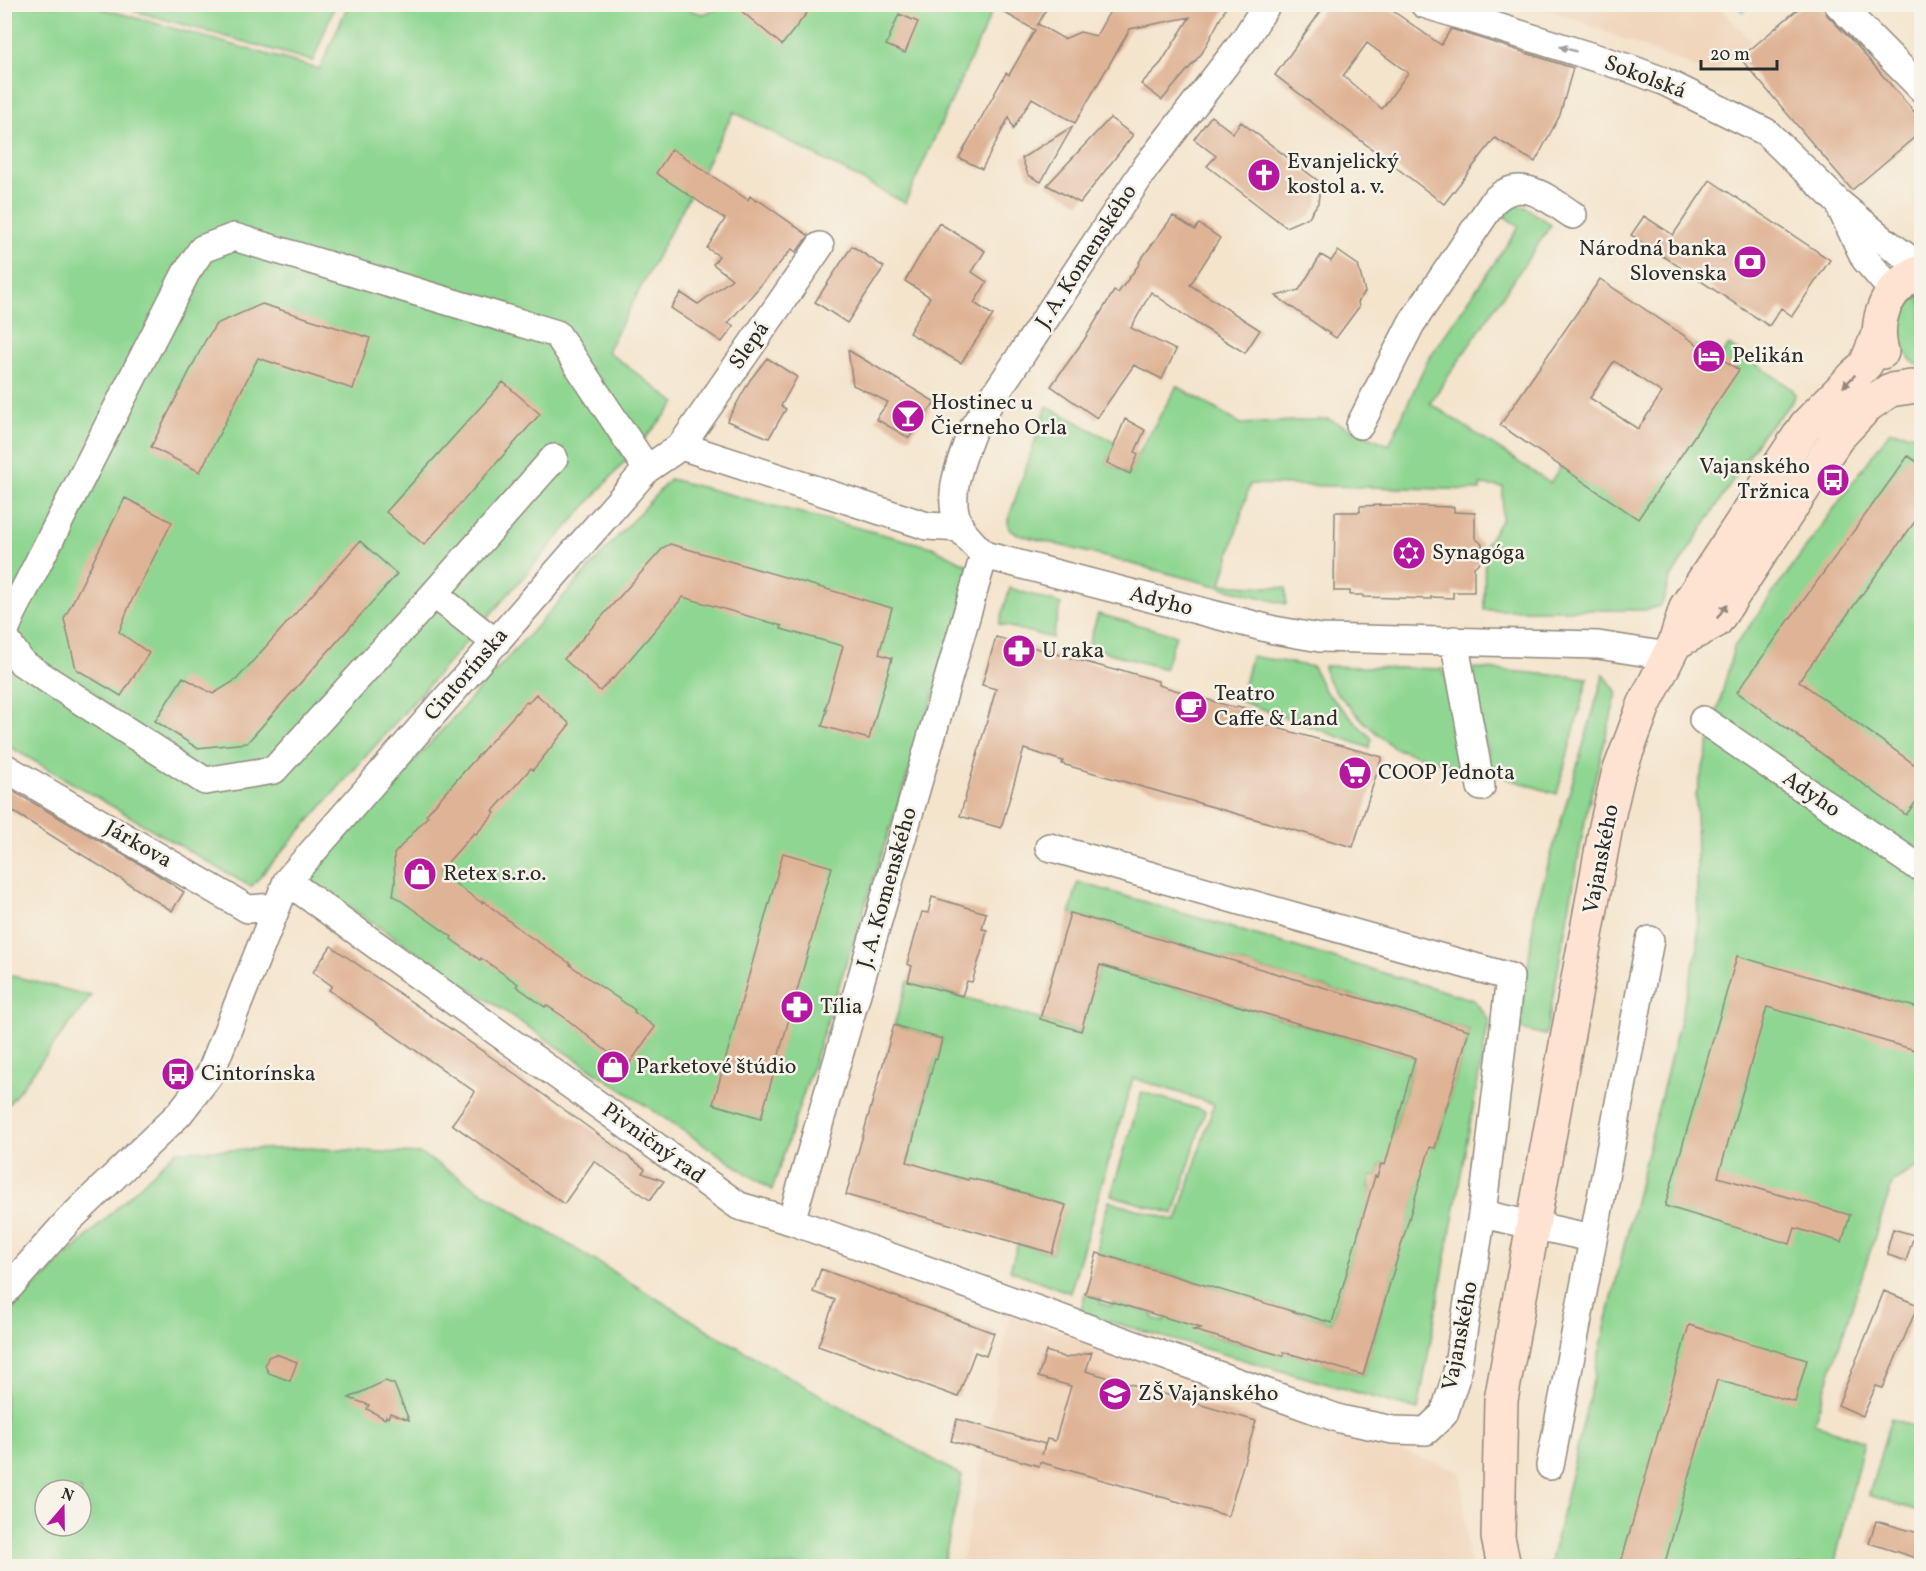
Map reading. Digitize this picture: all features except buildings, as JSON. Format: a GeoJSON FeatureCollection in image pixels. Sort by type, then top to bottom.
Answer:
{"type":"FeatureCollection","features":[{"type":"Feature","properties":{"kind":"main road","name":"Vajanského"},"geometry":{"type":"LineString","coordinates":[[1504,1566],[1498,1537],[1501,1400],[1606,826],[1622,765],[1644,705],[1671,649],[1686,607],[1806,425],[1866,364],[1879,332],[1881,315],[1893,291],[1907,278],[1922,270]]}},
{"type":"Feature","properties":{"kind":"main road","name":"Vajanského"},"geometry":{"type":"LineString","coordinates":[[1879,332],[1883,354],[1888,364],[1894,373],[1916,390]]}},
{"type":"Feature","properties":{"kind":"main road","name":"Vajanského"},"geometry":{"type":"LineString","coordinates":[[1671,649],[1716,621],[1836,438],[1868,405],[1890,390],[1916,390]]}},
{"type":"Feature","properties":{"kind":"street","name":"J. A. Komenského"},"geometry":{"type":"LineString","coordinates":[[961,528],[953,500],[957,471],[974,426],[1146,167],[1245,39],[1268,4]]}},
{"type":"Feature","properties":{"kind":"street","name":"Sokolská"},"geometry":{"type":"LineString","coordinates":[[1424,4],[1632,69],[1663,81],[1766,132],[1838,202],[1922,270]]}},
{"type":"Feature","properties":{"kind":"street"},"geometry":{"type":"LineString","coordinates":[[1838,4],[1922,89]]}},
{"type":"Feature","properties":{"kind":"street"},"geometry":{"type":"LineString","coordinates":[[1360,425],[1411,324],[1494,201],[1507,191],[1514,189],[1537,192],[1573,215]]}},
{"type":"Feature","properties":{"kind":"street","name":"Sokolská"},"geometry":{"type":"LineString","coordinates":[[1838,202],[1865,259],[1893,291]]}},
{"type":"Feature","properties":{"kind":"street"},"geometry":{"type":"LineString","coordinates":[[554,458],[274,770],[205,781],[22,663],[4,636],[16,606],[186,273],[202,249],[234,237],[557,334],[648,469]]}},
{"type":"Feature","properties":{"kind":"street","name":"Slepá"},"geometry":{"type":"LineString","coordinates":[[681,446],[820,246]]}},
{"type":"Feature","properties":{"kind":"street"},"geometry":{"type":"LineString","coordinates":[[681,446],[927,526],[961,528],[984,555]]}},
{"type":"Feature","properties":{"kind":"street","name":"Cintorínska"},"geometry":{"type":"LineString","coordinates":[[4,1293],[68,1221],[179,1114],[210,1074],[286,881],[648,469],[681,446]]}},
{"type":"Feature","properties":{"kind":"street","name":"J. A. Komenského"},"geometry":{"type":"LineString","coordinates":[[791,1221],[984,555]]}},
{"type":"Feature","properties":{"kind":"street","name":"Adyho"},"geometry":{"type":"LineString","coordinates":[[984,555],[1274,630],[1320,638],[1454,640],[1671,649]]}},
{"type":"Feature","properties":{"kind":"street"},"geometry":{"type":"LineString","coordinates":[[434,594],[495,643]]}},
{"type":"Feature","properties":{"kind":"street"},"geometry":{"type":"LineString","coordinates":[[1454,640],[1481,787]]}},
{"type":"Feature","properties":{"kind":"street","name":"Adyho"},"geometry":{"type":"LineString","coordinates":[[1703,720],[1805,792],[1915,865],[1922,867]]}},
{"type":"Feature","properties":{"kind":"street","name":"Járkova"},"geometry":{"type":"LineString","coordinates":[[4,767],[248,909],[276,907]]}},
{"type":"Feature","properties":{"kind":"street","name":"Vajanského"},"geometry":{"type":"LineString","coordinates":[[1049,847],[1510,977],[1482,1214],[1456,1377],[1444,1414],[1426,1431],[1393,1430],[1340,1419],[1065,1321]]}},
{"type":"Feature","properties":{"kind":"street","name":"Pivničný rad"},"geometry":{"type":"LineString","coordinates":[[286,881],[739,1206],[791,1221],[1065,1321]]}},
{"type":"Feature","properties":{"kind":"street"},"geometry":{"type":"LineString","coordinates":[[1550,1466],[1650,940]]}},
{"type":"Feature","properties":{"kind":"street"},"geometry":{"type":"LineString","coordinates":[[1482,1214],[1592,1238]]}},
{"type":"Feature","properties":{"kind":"shaded area"},"geometry":{"type":"Polygon","coordinates":[[[1538,5],[1717,5],[1751,41],[1712,74],[1538,5]]]}},
{"type":"Feature","properties":{"kind":"shaded area","name":"ZŠ Vajanského"},"geometry":{"type":"Polygon","coordinates":[[[1010,1315],[1461,1472],[1469,1566],[960,1566],[980,1475],[1010,1315]]]}},
{"type":"Feature","properties":{"kind":"green space"},"geometry":{"type":"Polygon","coordinates":[[[135,4],[335,5],[313,61],[134,11],[135,4]]]}},
{"type":"Feature","properties":{"kind":"green space"},"geometry":{"type":"Polygon","coordinates":[[[669,4],[703,14],[729,4],[995,5],[905,203],[734,112],[607,351],[676,403],[251,887],[5,744],[5,5],[90,5],[320,69],[348,5],[669,4]]]}},
{"type":"Feature","properties":{"kind":"green space"},"geometry":{"type":"Polygon","coordinates":[[[1512,207],[1525,207],[1551,225],[1430,403],[1550,483],[1561,466],[1638,518],[1719,358],[1729,345],[1792,389],[1795,395],[1793,401],[1762,435],[1670,579],[1660,606],[1645,610],[1484,610],[1485,546],[1502,519],[1503,487],[1480,485],[1480,490],[1250,484],[1221,584],[1286,588],[1286,604],[1017,534],[1009,529],[1008,520],[1047,406],[1116,443],[1107,463],[1129,474],[1177,386],[1241,424],[1328,419],[1389,445],[1427,361],[1519,227],[1504,216],[1512,207]]]}},
{"type":"Feature","properties":{"kind":"green space"},"geometry":{"type":"Polygon","coordinates":[[[1921,295],[1921,368],[1910,359],[1901,333],[1908,307],[1921,295]]]}},
{"type":"Feature","properties":{"kind":"green space"},"geometry":{"type":"Polygon","coordinates":[[[1890,431],[1921,435],[1921,1165],[1893,1181],[1814,1423],[1864,1442],[1834,1566],[1550,1566],[1624,1246],[1698,947],[1696,795],[1734,647],[1890,431]]]}},
{"type":"Feature","properties":{"kind":"green space"},"geometry":{"type":"Polygon","coordinates":[[[670,479],[932,547],[975,569],[772,1190],[307,879],[670,479]]]}},
{"type":"Feature","properties":{"kind":"green space"},"geometry":{"type":"Polygon","coordinates":[[[1010,588],[1061,604],[1052,638],[999,624],[1010,588]]]}},
{"type":"Feature","properties":{"kind":"green space"},"geometry":{"type":"Polygon","coordinates":[[[1098,614],[1176,635],[1165,669],[1088,647],[1098,614]]]}},
{"type":"Feature","properties":{"kind":"green space"},"geometry":{"type":"Polygon","coordinates":[[[1251,656],[1313,667],[1324,690],[1372,739],[1369,748],[1240,701],[1251,656]]]}},
{"type":"Feature","properties":{"kind":"green space"},"geometry":{"type":"Polygon","coordinates":[[[1324,666],[1443,669],[1468,754],[1467,765],[1462,769],[1394,748],[1365,723],[1336,692],[1326,677],[1324,666]]]}},
{"type":"Feature","properties":{"kind":"green space"},"geometry":{"type":"Polygon","coordinates":[[[1474,668],[1588,678],[1557,794],[1493,774],[1470,679],[1474,668]]]}},
{"type":"Feature","properties":{"kind":"green space"},"geometry":{"type":"Polygon","coordinates":[[[1604,674],[1617,693],[1587,810],[1546,1035],[1520,1029],[1535,910],[1604,674]]]}},
{"type":"Feature","properties":{"kind":"green space"},"geometry":{"type":"Polygon","coordinates":[[[1078,882],[1474,1000],[1489,1020],[1418,1410],[1080,1313],[1085,1294],[1101,1299],[1100,1303],[1111,1306],[1113,1302],[1154,1314],[1153,1318],[1164,1322],[1166,1317],[1206,1329],[1206,1334],[1243,1345],[1273,1349],[1272,1353],[1282,1356],[1284,1352],[1311,1360],[1313,1356],[1325,1364],[1363,1375],[1421,1175],[1381,1164],[1377,1177],[1372,1176],[1369,1187],[1372,1188],[1332,1323],[1097,1253],[1101,1226],[1109,1201],[1177,1221],[1214,1104],[1133,1078],[1070,1293],[1010,1270],[1018,1243],[1052,1253],[1065,1205],[907,1163],[942,1039],[894,1025],[908,981],[1080,1031],[1100,965],[1415,1058],[1393,1136],[1435,1148],[1469,1030],[1070,913],[1078,882]]]}},
{"type":"Feature","properties":{"kind":"green space"},"geometry":{"type":"Polygon","coordinates":[[[4,974],[91,996],[5,1109],[4,974]]]}},
{"type":"Feature","properties":{"kind":"green space"},"geometry":{"type":"Polygon","coordinates":[[[1142,1092],[1205,1111],[1174,1214],[1111,1195],[1142,1092]]]}},
{"type":"Feature","properties":{"kind":"green space"},"geometry":{"type":"Polygon","coordinates":[[[305,1148],[421,1154],[711,1332],[962,1476],[943,1566],[5,1566],[5,1318],[176,1151],[305,1148]]]}},
{"type":"Feature","properties":{"kind":"green space"},"geometry":{"type":"Polygon","coordinates":[[[1891,1418],[1921,1430],[1921,1512],[1869,1495],[1891,1418]]]}},
{"type":"Feature","properties":{"kind":"waterway"},"geometry":{"type":"LineString","coordinates":[[1740,4],[1743,8]]}},
{"type":"Feature","properties":{"kind":"place","name":"Evanjelický kostol a. v."},"geometry":{"type":"Point","coordinates":[1264,175]}},
{"type":"Feature","properties":{"kind":"place","name":"Národná banka Slovenska"},"geometry":{"type":"Point","coordinates":[1750,262]}},
{"type":"Feature","properties":{"kind":"place","name":"Pelikán"},"geometry":{"type":"Point","coordinates":[1709,356]}},
{"type":"Feature","properties":{"kind":"place","name":"Hostinec u Čierneho Orla"},"geometry":{"type":"Point","coordinates":[908,416]}},
{"type":"Feature","properties":{"kind":"place","name":"Vajanského Tržnica"},"geometry":{"type":"Point","coordinates":[1833,480]}},
{"type":"Feature","properties":{"kind":"place","name":"Synagóga"},"geometry":{"type":"Point","coordinates":[1409,553]}},
{"type":"Feature","properties":{"kind":"place","name":"U raka"},"geometry":{"type":"Point","coordinates":[1019,651]}},
{"type":"Feature","properties":{"kind":"place","name":"Teatro Caffe & Land"},"geometry":{"type":"Point","coordinates":[1191,707]}},
{"type":"Feature","properties":{"kind":"place","name":"COOP Jednota"},"geometry":{"type":"Point","coordinates":[1355,773]}},
{"type":"Feature","properties":{"kind":"place","name":"Retex s.r.o."},"geometry":{"type":"Point","coordinates":[420,874]}},
{"type":"Feature","properties":{"kind":"place","name":"Tília"},"geometry":{"type":"Point","coordinates":[797,1007]}},
{"type":"Feature","properties":{"kind":"place","name":"Parketové štúdio"},"geometry":{"type":"Point","coordinates":[613,1067]}},
{"type":"Feature","properties":{"kind":"place","name":"Cintorínska"},"geometry":{"type":"Point","coordinates":[178,1074]}},
{"type":"Feature","properties":{"kind":"place","name":"ZŠ Vajanského"},"geometry":{"type":"Point","coordinates":[1115,1394]}}]}
